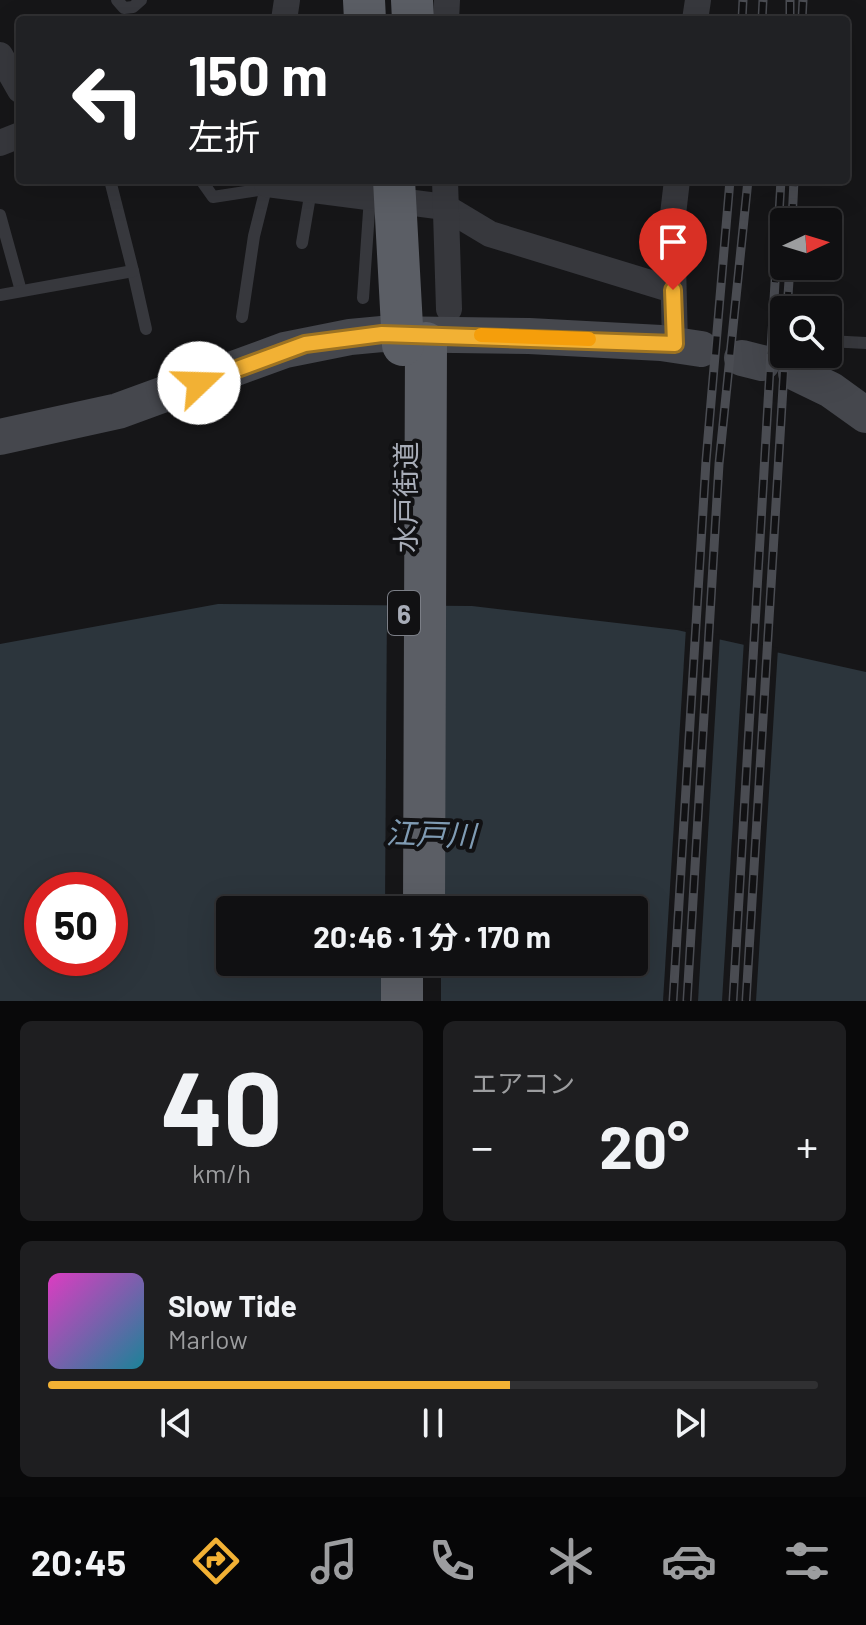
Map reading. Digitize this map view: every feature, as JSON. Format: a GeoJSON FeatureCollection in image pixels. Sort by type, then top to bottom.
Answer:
{"type":"FeatureCollection","features":[{"type":"Feature","properties":{"kind":"highway","name":"水戸街道"},"geometry":{"type":"LineString","coordinates":[[376,187],[398,236],[415,344]]}},
{"type":"Feature","properties":{"kind":"highway","name":"水戸街道"},"geometry":{"type":"LineString","coordinates":[[424,896],[415,344],[433,193]]}},
{"type":"Feature","properties":{"kind":"highway","name":"水戸街道"},"geometry":{"type":"LineString","coordinates":[[402,896],[416,431]]}},
{"type":"Feature","properties":{"kind":"highway"},"geometry":{"type":"LineString","coordinates":[[402,976],[402,1001]]}},
{"type":"Feature","properties":{"kind":"highway"},"geometry":{"type":"LineString","coordinates":[[424,976],[424,1001]]}},
{"type":"Feature","properties":{"kind":"main road"},"geometry":{"type":"LineString","coordinates":[[0,437],[132,407],[285,350],[350,337],[450,334],[688,347]]}},
{"type":"Feature","properties":{"kind":"main road"},"geometry":{"type":"LineString","coordinates":[[798,370],[866,415]]}},
{"type":"Feature","properties":{"kind":"street"},"geometry":{"type":"LineString","coordinates":[[0,55],[16,83]]}},
{"type":"Feature","properties":{"kind":"street"},"geometry":{"type":"LineString","coordinates":[[266,184],[311,190],[376,187],[433,193],[490,234],[673,290]]}},
{"type":"Feature","properties":{"kind":"street"},"geometry":{"type":"LineString","coordinates":[[677,184],[672,223],[673,290],[688,347]]}},
{"type":"Feature","properties":{"kind":"street"},"geometry":{"type":"LineString","coordinates":[[433,193],[449,309]]}},
{"type":"Feature","properties":{"kind":"lane"},"geometry":{"type":"LineString","coordinates":[[117,0],[124,8],[133,7],[141,0]]}},
{"type":"Feature","properties":{"kind":"lane"},"geometry":{"type":"LineString","coordinates":[[111,184],[146,329]]}},
{"type":"Feature","properties":{"kind":"lane"},"geometry":{"type":"LineString","coordinates":[[204,184],[213,197],[266,184],[242,317]]}},
{"type":"Feature","properties":{"kind":"lane"},"geometry":{"type":"LineString","coordinates":[[363,298],[376,187]]}},
{"type":"Feature","properties":{"kind":"lane"},"geometry":{"type":"LineString","coordinates":[[302,243],[311,190]]}},
{"type":"Feature","properties":{"kind":"lane"},"geometry":{"type":"LineString","coordinates":[[0,215],[21,291]]}},
{"type":"Feature","properties":{"kind":"lane"},"geometry":{"type":"LineString","coordinates":[[0,295],[133,271]]}},
{"type":"Feature","properties":{"kind":"lane"},"geometry":{"type":"LineString","coordinates":[[842,342],[866,343]]}},
{"type":"Feature","properties":{"kind":"water","name":"江戸川"},"geometry":{"type":"Polygon","coordinates":[[[218,604],[472,606],[677,630],[866,672],[866,1001],[0,1001],[0,644],[218,604]]]}},
{"type":"Feature","properties":{"kind":"pier"},"geometry":{"type":"Polygon","coordinates":[[[387,601],[444,602],[442,896],[385,896],[387,601]]]}},
{"type":"Feature","properties":{"kind":"pier"},"geometry":{"type":"Polygon","coordinates":[[[686,628],[720,635],[698,1001],[663,1001],[686,628]]]}},
{"type":"Feature","properties":{"kind":"pier"},"geometry":{"type":"Polygon","coordinates":[[[744,640],[778,648],[756,1001],[722,1001],[744,640]]]}},
{"type":"Feature","properties":{"kind":"pier"},"geometry":{"type":"Polygon","coordinates":[[[384,976],[441,976],[441,1001],[384,1001],[384,976]]]}},
{"type":"Feature","properties":{"kind":"railway"},"geometry":{"type":"LineString","coordinates":[[742,16],[743,0]]}},
{"type":"Feature","properties":{"kind":"railway"},"geometry":{"type":"LineString","coordinates":[[762,16],[763,0]]}},
{"type":"Feature","properties":{"kind":"railway"},"geometry":{"type":"LineString","coordinates":[[790,0],[790,16]]}},
{"type":"Feature","properties":{"kind":"railway"},"geometry":{"type":"LineString","coordinates":[[802,16],[803,0]]}},
{"type":"Feature","properties":{"kind":"railway"},"geometry":{"type":"LineString","coordinates":[[673,1001],[706,461],[730,184]]}},
{"type":"Feature","properties":{"kind":"railway"},"geometry":{"type":"LineString","coordinates":[[687,1001],[719,464],[748,184]]}},
{"type":"Feature","properties":{"kind":"railway"},"geometry":{"type":"LineString","coordinates":[[733,1001],[781,184]]}},
{"type":"Feature","properties":{"kind":"railway"},"geometry":{"type":"LineString","coordinates":[[793,208],[794,184]]}},
{"type":"Feature","properties":{"kind":"railway"},"geometry":{"type":"LineString","coordinates":[[788,296],[789,280]]}},
{"type":"Feature","properties":{"kind":"railway"},"geometry":{"type":"LineString","coordinates":[[746,1001],[784,368]]}},
{"type":"Feature","properties":{"kind":"slow traffic"},"geometry":{"type":"LineString","coordinates":[[481,335],[589,339]]}},
{"type":"Feature","properties":{"kind":"route"},"geometry":{"type":"LineString","coordinates":[[199,383],[305,344],[382,334],[529,336],[675,344],[673,290]]}}]}
